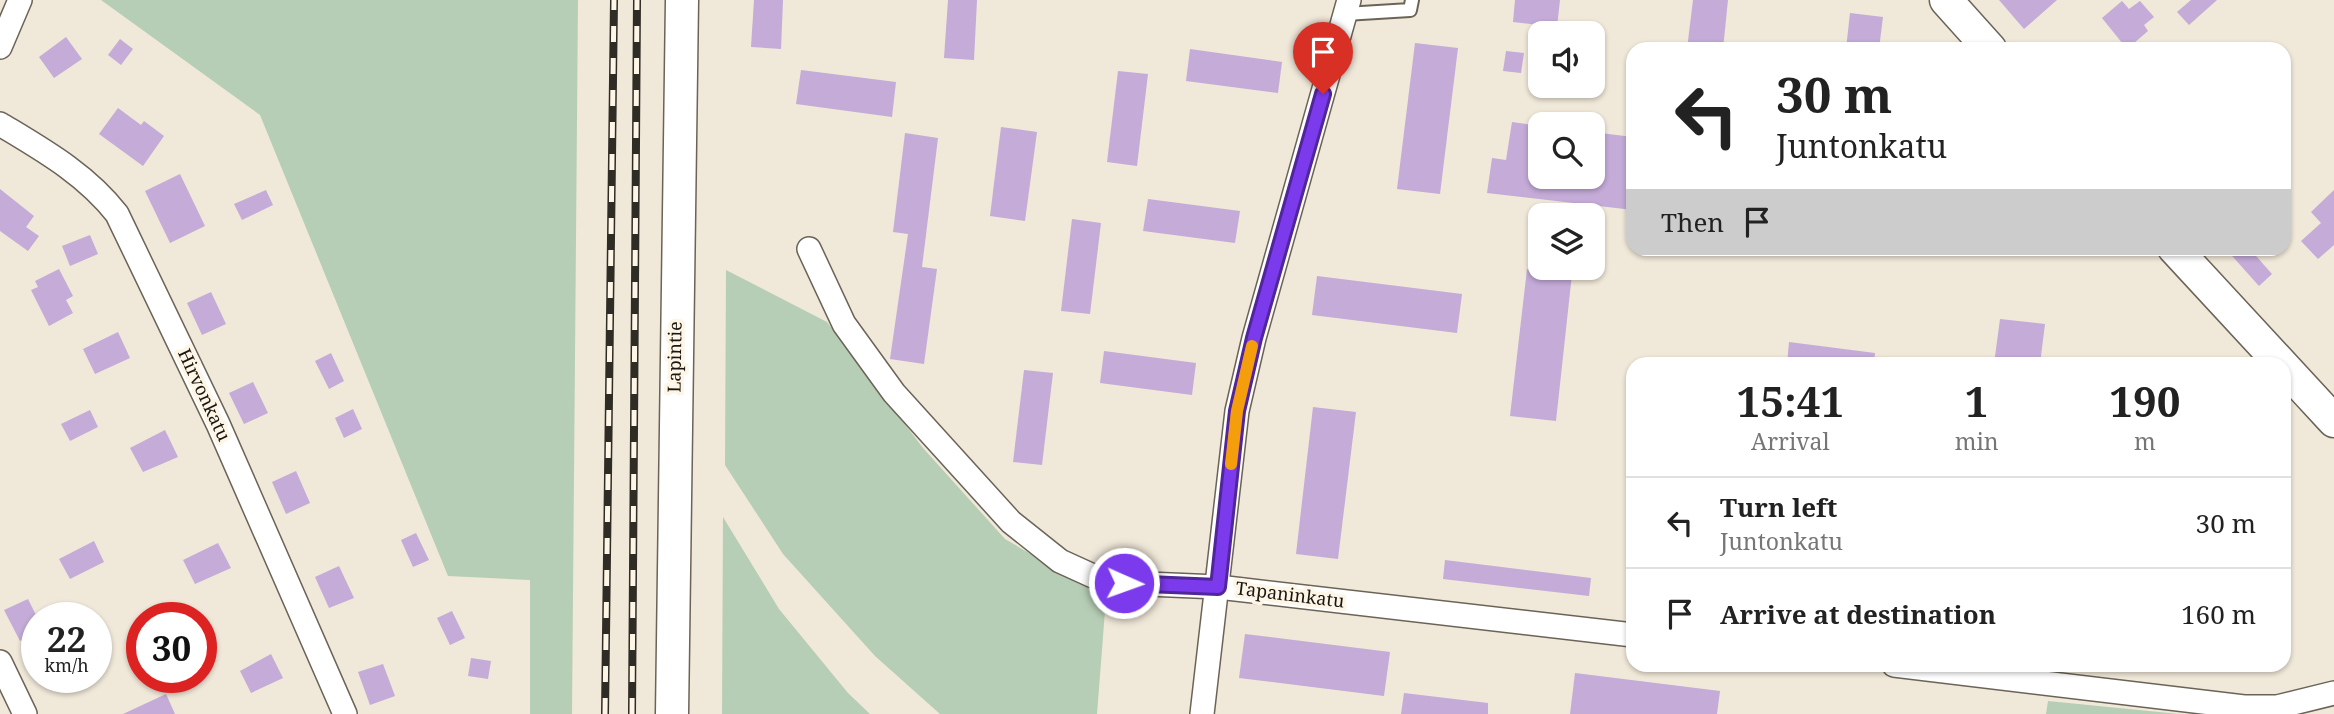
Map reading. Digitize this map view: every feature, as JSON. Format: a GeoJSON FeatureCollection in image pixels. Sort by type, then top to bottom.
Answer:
{"type":"FeatureCollection","features":[{"type":"Feature","properties":{"kind":"main road","name":"Lapintie"},"geometry":{"type":"LineString","coordinates":[[672,714],[682,0]]}},
{"type":"Feature","properties":{"kind":"main road"},"geometry":{"type":"LineString","coordinates":[[1946,0],[1984,42]]}},
{"type":"Feature","properties":{"kind":"main road"},"geometry":{"type":"LineString","coordinates":[[2181,256],[2275,357]]}},
{"type":"Feature","properties":{"kind":"main road"},"geometry":{"type":"LineString","coordinates":[[2291,375],[2334,421]]}},
{"type":"Feature","properties":{"kind":"street"},"geometry":{"type":"LineString","coordinates":[[0,47],[20,0]]}},
{"type":"Feature","properties":{"kind":"street"},"geometry":{"type":"LineString","coordinates":[[1202,714],[1239,400],[1347,7]]}},
{"type":"Feature","properties":{"kind":"street","name":"Hirvonkatu"},"geometry":{"type":"LineString","coordinates":[[0,124],[77,173],[101,194],[117,214],[218,424],[345,714]]}},
{"type":"Feature","properties":{"kind":"street","name":"Tapaninkatu"},"geometry":{"type":"LineString","coordinates":[[809,249],[844,324],[894,393],[1011,522],[1060,561],[1093,576],[1124,583],[1218,587],[1626,634]]}},
{"type":"Feature","properties":{"kind":"street"},"geometry":{"type":"LineString","coordinates":[[0,662],[25,714]]}},
{"type":"Feature","properties":{"kind":"street"},"geometry":{"type":"LineString","coordinates":[[1952,672],[2244,707],[2277,707],[2334,693]]}},
{"type":"Feature","properties":{"kind":"lane"},"geometry":{"type":"LineString","coordinates":[[1347,7],[1410,10],[1412,0]]}},
{"type":"Feature","properties":{"kind":"green space"},"geometry":{"type":"Polygon","coordinates":[[[101,0],[578,0],[572,714],[530,714],[530,580],[448,576],[260,115],[101,0]]]}},
{"type":"Feature","properties":{"kind":"green space"},"geometry":{"type":"Polygon","coordinates":[[[726,270],[827,322],[923,448],[1005,539],[1106,598],[1097,714],[940,714],[875,656],[783,554],[725,465],[726,270]]]}},
{"type":"Feature","properties":{"kind":"green space"},"geometry":{"type":"Polygon","coordinates":[[[723,517],[779,609],[848,693],[870,714],[722,714],[723,517]]]}},
{"type":"Feature","properties":{"kind":"green space"},"geometry":{"type":"Polygon","coordinates":[[[2048,701],[2179,714],[2046,714],[2048,701]]]}},
{"type":"Feature","properties":{"kind":"building"},"geometry":{"type":"Polygon","coordinates":[[[754,0],[783,0],[781,49],[751,47],[754,0]]]}},
{"type":"Feature","properties":{"kind":"building"},"geometry":{"type":"Polygon","coordinates":[[[948,0],[977,0],[974,60],[944,58],[948,0]]]}},
{"type":"Feature","properties":{"kind":"building"},"geometry":{"type":"Polygon","coordinates":[[[1515,0],[1560,0],[1558,21],[1513,22],[1515,0]]]}},
{"type":"Feature","properties":{"kind":"building"},"geometry":{"type":"Polygon","coordinates":[[[1693,0],[1728,0],[1724,42],[1688,42],[1693,0]]]}},
{"type":"Feature","properties":{"kind":"building"},"geometry":{"type":"Polygon","coordinates":[[[1999,0],[2057,0],[2024,29],[1999,0]]]}},
{"type":"Feature","properties":{"kind":"building"},"geometry":{"type":"Polygon","coordinates":[[[2191,0],[2217,0],[2189,25],[2177,12],[2191,0]]]}},
{"type":"Feature","properties":{"kind":"building"},"geometry":{"type":"Polygon","coordinates":[[[2122,1],[2129,9],[2140,1],[2154,17],[2144,25],[2148,31],[2135,42],[2121,42],[2102,18],[2122,1]]]}},
{"type":"Feature","properties":{"kind":"building"},"geometry":{"type":"Polygon","coordinates":[[[1850,13],[1883,17],[1880,42],[1847,42],[1850,13]]]}},
{"type":"Feature","properties":{"kind":"building"},"geometry":{"type":"Polygon","coordinates":[[[66,37],[82,59],[54,78],[39,57],[66,37]]]}},
{"type":"Feature","properties":{"kind":"building"},"geometry":{"type":"Polygon","coordinates":[[[120,39],[133,49],[121,65],[108,55],[120,39]]]}},
{"type":"Feature","properties":{"kind":"building"},"geometry":{"type":"Polygon","coordinates":[[[1415,43],[1458,48],[1440,194],[1397,189],[1415,43]]]}},
{"type":"Feature","properties":{"kind":"building"},"geometry":{"type":"Polygon","coordinates":[[[1190,49],[1282,62],[1278,93],[1186,81],[1190,49]]]}},
{"type":"Feature","properties":{"kind":"building"},"geometry":{"type":"Polygon","coordinates":[[[1506,51],[1524,53],[1521,73],[1503,71],[1506,51]]]}},
{"type":"Feature","properties":{"kind":"building"},"geometry":{"type":"Polygon","coordinates":[[[801,70],[896,82],[892,117],[796,104],[801,70]]]}},
{"type":"Feature","properties":{"kind":"building"},"geometry":{"type":"Polygon","coordinates":[[[1118,71],[1148,74],[1137,166],[1107,162],[1118,71]]]}},
{"type":"Feature","properties":{"kind":"building"},"geometry":{"type":"Polygon","coordinates":[[[118,108],[141,125],[144,121],[164,136],[143,166],[99,134],[118,108]]]}},
{"type":"Feature","properties":{"kind":"building"},"geometry":{"type":"Polygon","coordinates":[[[1512,122],[1528,124],[1528,189],[1605,189],[1605,134],[1626,136],[1626,209],[1605,207],[1605,203],[1573,203],[1487,193],[1492,158],[1506,160],[1512,122]]]}},
{"type":"Feature","properties":{"kind":"building"},"geometry":{"type":"Polygon","coordinates":[[[1001,127],[1037,132],[1025,221],[990,216],[1001,127]]]}},
{"type":"Feature","properties":{"kind":"building"},"geometry":{"type":"Polygon","coordinates":[[[905,133],[938,138],[922,267],[937,269],[924,364],[890,359],[908,234],[893,232],[905,133]]]}},
{"type":"Feature","properties":{"kind":"building"},"geometry":{"type":"Polygon","coordinates":[[[180,174],[205,226],[170,243],[145,191],[180,174]]]}},
{"type":"Feature","properties":{"kind":"building"},"geometry":{"type":"Polygon","coordinates":[[[0,189],[34,216],[26,227],[39,236],[28,251],[0,231],[0,189]]]}},
{"type":"Feature","properties":{"kind":"building"},"geometry":{"type":"Polygon","coordinates":[[[266,190],[273,205],[242,220],[234,204],[266,190]]]}},
{"type":"Feature","properties":{"kind":"building"},"geometry":{"type":"Polygon","coordinates":[[[2334,190],[2334,245],[2318,259],[2301,241],[2321,223],[2311,212],[2334,190]]]}},
{"type":"Feature","properties":{"kind":"building"},"geometry":{"type":"Polygon","coordinates":[[[1148,199],[1240,211],[1235,243],[1143,231],[1148,199]]]}},
{"type":"Feature","properties":{"kind":"building"},"geometry":{"type":"Polygon","coordinates":[[[1072,219],[1101,223],[1090,314],[1061,311],[1072,219]]]}},
{"type":"Feature","properties":{"kind":"building"},"geometry":{"type":"Polygon","coordinates":[[[90,235],[98,254],[70,266],[62,246],[90,235]]]}},
{"type":"Feature","properties":{"kind":"building"},"geometry":{"type":"Polygon","coordinates":[[[2232,256],[2256,256],[2272,274],[2259,286],[2232,256]]]}},
{"type":"Feature","properties":{"kind":"building"},"geometry":{"type":"Polygon","coordinates":[[[59,269],[73,296],[66,300],[73,313],[49,326],[31,290],[38,287],[35,281],[59,269]]]}},
{"type":"Feature","properties":{"kind":"building"},"geometry":{"type":"Polygon","coordinates":[[[1527,269],[1528,280],[1571,280],[1556,421],[1510,416],[1527,269]]]}},
{"type":"Feature","properties":{"kind":"building"},"geometry":{"type":"Polygon","coordinates":[[[1317,276],[1462,294],[1457,333],[1312,315],[1317,276]]]}},
{"type":"Feature","properties":{"kind":"building"},"geometry":{"type":"Polygon","coordinates":[[[211,292],[226,324],[202,335],[187,303],[211,292]]]}},
{"type":"Feature","properties":{"kind":"building"},"geometry":{"type":"Polygon","coordinates":[[[2000,319],[2045,324],[2041,357],[1995,357],[2000,319]]]}},
{"type":"Feature","properties":{"kind":"building"},"geometry":{"type":"Polygon","coordinates":[[[118,332],[130,358],[95,374],[83,349],[118,332]]]}},
{"type":"Feature","properties":{"kind":"building"},"geometry":{"type":"Polygon","coordinates":[[[1789,342],[1875,353],[1875,357],[1788,357],[1789,342]]]}},
{"type":"Feature","properties":{"kind":"building"},"geometry":{"type":"Polygon","coordinates":[[[1104,351],[1196,363],[1192,395],[1100,383],[1104,351]]]}},
{"type":"Feature","properties":{"kind":"building"},"geometry":{"type":"Polygon","coordinates":[[[331,353],[344,381],[329,389],[315,361],[331,353]]]}},
{"type":"Feature","properties":{"kind":"building"},"geometry":{"type":"Polygon","coordinates":[[[1024,370],[1053,373],[1042,465],[1013,462],[1024,370]]]}},
{"type":"Feature","properties":{"kind":"building"},"geometry":{"type":"Polygon","coordinates":[[[253,382],[268,413],[244,424],[229,393],[253,382]]]}},
{"type":"Feature","properties":{"kind":"building"},"geometry":{"type":"Polygon","coordinates":[[[1313,407],[1356,412],[1338,559],[1296,554],[1313,407]]]}},
{"type":"Feature","properties":{"kind":"building"},"geometry":{"type":"Polygon","coordinates":[[[353,409],[362,429],[344,438],[335,418],[353,409]]]}},
{"type":"Feature","properties":{"kind":"building"},"geometry":{"type":"Polygon","coordinates":[[[90,410],[98,427],[70,441],[61,424],[90,410]]]}},
{"type":"Feature","properties":{"kind":"building"},"geometry":{"type":"Polygon","coordinates":[[[165,430],[178,457],[143,472],[130,448],[165,430]]]}},
{"type":"Feature","properties":{"kind":"building"},"geometry":{"type":"Polygon","coordinates":[[[296,471],[310,503],[286,514],[272,482],[296,471]]]}},
{"type":"Feature","properties":{"kind":"building"},"geometry":{"type":"Polygon","coordinates":[[[416,533],[429,560],[413,567],[401,540],[416,533]]]}},
{"type":"Feature","properties":{"kind":"building"},"geometry":{"type":"Polygon","coordinates":[[[94,541],[104,562],[70,579],[59,559],[94,541]]]}},
{"type":"Feature","properties":{"kind":"building"},"geometry":{"type":"Polygon","coordinates":[[[218,543],[231,568],[195,584],[183,560],[218,543]]]}},
{"type":"Feature","properties":{"kind":"building"},"geometry":{"type":"Polygon","coordinates":[[[1445,560],[1591,578],[1589,596],[1443,579],[1445,560]]]}},
{"type":"Feature","properties":{"kind":"building"},"geometry":{"type":"Polygon","coordinates":[[[339,566],[354,598],[329,608],[315,577],[339,566]]]}},
{"type":"Feature","properties":{"kind":"building"},"geometry":{"type":"Polygon","coordinates":[[[21,602],[21,641],[20,641],[4,610],[21,602]]]}},
{"type":"Feature","properties":{"kind":"building"},"geometry":{"type":"Polygon","coordinates":[[[452,611],[465,638],[450,645],[437,618],[452,611]]]}},
{"type":"Feature","properties":{"kind":"building"},"geometry":{"type":"Polygon","coordinates":[[[1245,634],[1390,652],[1384,696],[1239,678],[1245,634]]]}},
{"type":"Feature","properties":{"kind":"building"},"geometry":{"type":"Polygon","coordinates":[[[271,654],[283,678],[251,693],[240,671],[271,654]]]}},
{"type":"Feature","properties":{"kind":"building"},"geometry":{"type":"Polygon","coordinates":[[[471,658],[491,661],[488,679],[468,676],[471,658]]]}},
{"type":"Feature","properties":{"kind":"building"},"geometry":{"type":"Polygon","coordinates":[[[383,664],[395,696],[370,705],[358,672],[383,664]]]}},
{"type":"Feature","properties":{"kind":"building"},"geometry":{"type":"Polygon","coordinates":[[[1575,673],[1720,691],[1717,714],[1570,714],[1575,673]]]}},
{"type":"Feature","properties":{"kind":"building"},"geometry":{"type":"Polygon","coordinates":[[[1404,693],[1488,703],[1488,714],[1401,714],[1404,693]]]}},
{"type":"Feature","properties":{"kind":"building"},"geometry":{"type":"Polygon","coordinates":[[[166,694],[175,714],[123,714],[166,694]]]}},
{"type":"Feature","properties":{"kind":"railway"},"geometry":{"type":"LineString","coordinates":[[605,714],[614,0]]}},
{"type":"Feature","properties":{"kind":"railway"},"geometry":{"type":"LineString","coordinates":[[632,714],[637,0]]}},
{"type":"Feature","properties":{"kind":"slow traffic"},"geometry":{"type":"LineString","coordinates":[[1231,464],[1237,411],[1252,346]]}},
{"type":"Feature","properties":{"kind":"route"},"geometry":{"type":"LineString","coordinates":[[1124,583],[1218,587],[1237,411],[1254,338],[1323,94]]}}]}
